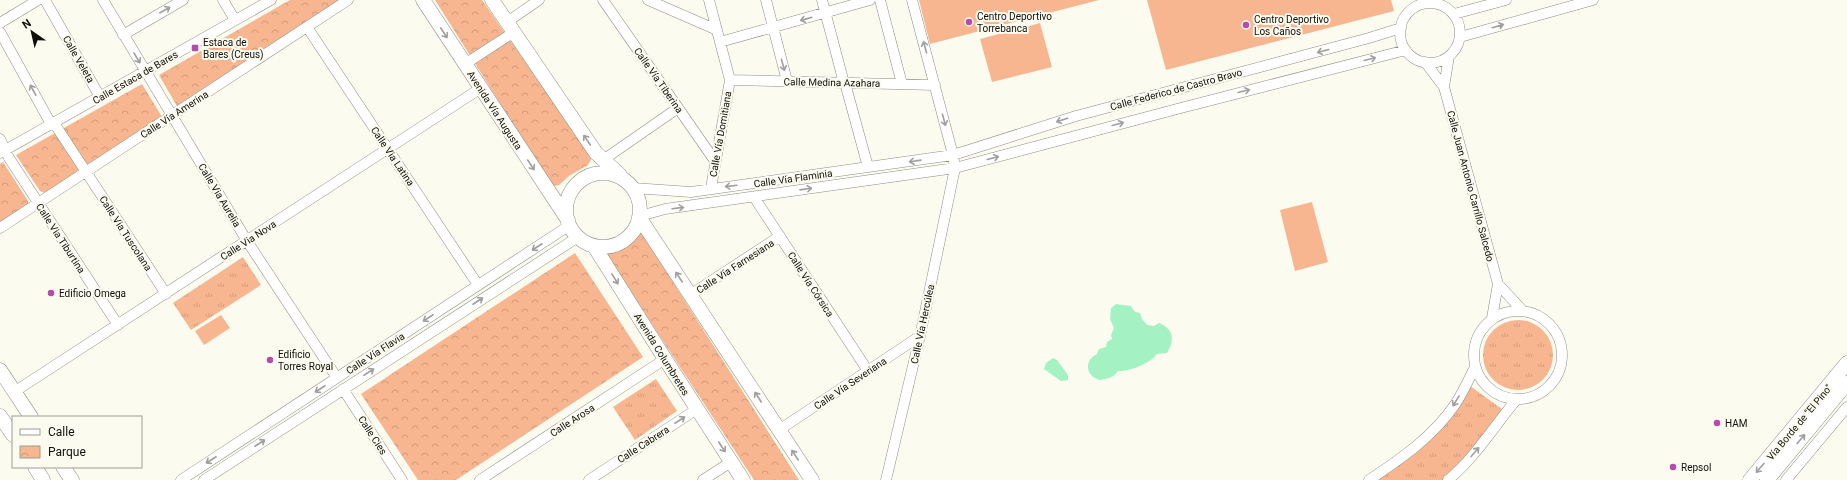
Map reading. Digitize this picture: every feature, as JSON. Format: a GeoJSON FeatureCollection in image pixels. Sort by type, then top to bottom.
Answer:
{"type":"FeatureCollection","features":[{"type":"Feature","properties":{"kind":"street"},"geometry":{"type":"LineString","coordinates":[[0,23],[38,0]]}},
{"type":"Feature","properties":{"kind":"street","name":"Calle Veleta"},"geometry":{"type":"LineString","coordinates":[[45,0],[100,96]]}},
{"type":"Feature","properties":{"kind":"street","name":"Calle Via Aurelia"},"geometry":{"type":"LineString","coordinates":[[103,0],[247,241],[337,378]]}},
{"type":"Feature","properties":{"kind":"street"},"geometry":{"type":"LineString","coordinates":[[123,35],[183,0]]}},
{"type":"Feature","properties":{"kind":"street"},"geometry":{"type":"LineString","coordinates":[[223,0],[235,20]]}},
{"type":"Feature","properties":{"kind":"street","name":"Calle Estaca de Bares"},"geometry":{"type":"LineString","coordinates":[[3,152],[271,0]]}},
{"type":"Feature","properties":{"kind":"street","name":"Calle Vía Amerina"},"geometry":{"type":"LineString","coordinates":[[0,228],[348,0]]}},
{"type":"Feature","properties":{"kind":"street","name":"Avenida Vía Augusta"},"geometry":{"type":"LineString","coordinates":[[423,0],[569,222]]}},
{"type":"Feature","properties":{"kind":"street"},"geometry":{"type":"LineString","coordinates":[[492,0],[603,160],[628,183],[639,201],[639,217],[632,232],[618,244],[606,247],[594,246],[578,237],[569,222],[566,209],[568,198],[581,180],[591,175],[602,173],[613,174],[628,183]]}},
{"type":"Feature","properties":{"kind":"street"},"geometry":{"type":"LineString","coordinates":[[465,64],[510,27],[539,0]]}},
{"type":"Feature","properties":{"kind":"street","name":"Calle Vía Tiberina"},"geometry":{"type":"LineString","coordinates":[[603,0],[715,161]]}},
{"type":"Feature","properties":{"kind":"street"},"geometry":{"type":"LineString","coordinates":[[709,0],[730,80]]}},
{"type":"Feature","properties":{"kind":"street"},"geometry":{"type":"LineString","coordinates":[[766,0],[787,81]]}},
{"type":"Feature","properties":{"kind":"street"},"geometry":{"type":"LineString","coordinates":[[822,0],[868,168]]}},
{"type":"Feature","properties":{"kind":"street"},"geometry":{"type":"LineString","coordinates":[[720,42],[870,0]]}},
{"type":"Feature","properties":{"kind":"street"},"geometry":{"type":"LineString","coordinates":[[880,0],[902,84]]}},
{"type":"Feature","properties":{"kind":"street"},"geometry":{"type":"LineString","coordinates":[[912,0],[953,155],[955,168]]}},
{"type":"Feature","properties":{"kind":"street"},"geometry":{"type":"LineString","coordinates":[[1454,14],[1506,0]]}},
{"type":"Feature","properties":{"kind":"street"},"geometry":{"type":"LineString","coordinates":[[1460,36],[1593,0]]}},
{"type":"Feature","properties":{"kind":"street"},"geometry":{"type":"LineString","coordinates":[[651,1],[717,30]]}},
{"type":"Feature","properties":{"kind":"street"},"geometry":{"type":"LineString","coordinates":[[1430,1],[1447,8],[1454,14],[1460,24],[1460,36],[1458,45],[1449,56],[1438,62],[1425,62],[1412,57],[1406,50],[1401,40],[1403,20],[1411,10],[1430,1]]}},
{"type":"Feature","properties":{"kind":"street","name":"Calle Via Latina"},"geometry":{"type":"LineString","coordinates":[[307,27],[478,285]]}},
{"type":"Feature","properties":{"kind":"street","name":"Calle Federico de Castro Bravo"},"geometry":{"type":"LineString","coordinates":[[953,155],[1076,116],[1369,38],[1401,28]]}},
{"type":"Feature","properties":{"kind":"street","name":"Calle Via Tuscolana"},"geometry":{"type":"LineString","coordinates":[[0,32],[53,124],[166,294]]}},
{"type":"Feature","properties":{"kind":"street","name":"Calle Vía Flaminia"},"geometry":{"type":"LineString","coordinates":[[639,217],[665,209],[955,168],[1190,105],[1406,50]]}},
{"type":"Feature","properties":{"kind":"street","name":"Calle Juan Antonio Carrillo Salcedo"},"geometry":{"type":"LineString","coordinates":[[1444,87],[1449,56]]}},
{"type":"Feature","properties":{"kind":"street","name":"Calle Juan Antonio Carrillo Salcedo"},"geometry":{"type":"LineString","coordinates":[[1425,62],[1444,87],[1498,284],[1492,318]]}},
{"type":"Feature","properties":{"kind":"street","name":"Calle Medina Azahara"},"geometry":{"type":"LineString","coordinates":[[730,80],[935,85]]}},
{"type":"Feature","properties":{"kind":"street","name":"Calle Vía Domitiana"},"geometry":{"type":"LineString","coordinates":[[711,188],[730,80]]}},
{"type":"Feature","properties":{"kind":"street","name":"Calle Via Nova"},"geometry":{"type":"LineString","coordinates":[[14,392],[118,326],[481,88]]}},
{"type":"Feature","properties":{"kind":"street"},"geometry":{"type":"LineString","coordinates":[[603,160],[678,108]]}},
{"type":"Feature","properties":{"kind":"street","name":"Calle Via Tiburtina"},"geometry":{"type":"LineString","coordinates":[[0,139],[3,152],[9,158],[118,326]]}},
{"type":"Feature","properties":{"kind":"street","name":"Calle Vía Flaminia"},"geometry":{"type":"LineString","coordinates":[[628,183],[691,192],[953,155]]}},
{"type":"Feature","properties":{"kind":"street","name":"Calle Vía Hercúlea"},"geometry":{"type":"LineString","coordinates":[[886,480],[920,336],[955,168]]}},
{"type":"Feature","properties":{"kind":"street","name":"Calle Vía Córsica"},"geometry":{"type":"LineString","coordinates":[[754,197],[868,371]]}},
{"type":"Feature","properties":{"kind":"street"},"geometry":{"type":"LineString","coordinates":[[639,217],[812,480]]}},
{"type":"Feature","properties":{"kind":"street","name":"Calle Vía Flavia"},"geometry":{"type":"LineString","coordinates":[[181,480],[478,285],[569,222]]}},
{"type":"Feature","properties":{"kind":"street","name":"Calle Vía Farnesiana"},"geometry":{"type":"LineString","coordinates":[[690,295],[780,236]]}},
{"type":"Feature","properties":{"kind":"street","name":"Calle Vía Flavia"},"geometry":{"type":"LineString","coordinates":[[204,480],[578,237]]}},
{"type":"Feature","properties":{"kind":"street","name":"Avenida Columbretes"},"geometry":{"type":"LineString","coordinates":[[594,246],[743,480]]}},
{"type":"Feature","properties":{"kind":"street","name":"Calle Juan Antonio Carrillo Salcedo"},"geometry":{"type":"LineString","coordinates":[[1498,284],[1522,310]]}},
{"type":"Feature","properties":{"kind":"street"},"geometry":{"type":"LineString","coordinates":[[1522,310],[1532,312],[1543,318],[1553,327],[1560,340],[1563,354],[1560,368],[1554,380],[1544,390],[1532,397],[1517,399],[1508,398],[1491,390],[1479,376],[1475,367],[1473,352],[1477,336],[1492,318],[1506,311],[1522,310]]}},
{"type":"Feature","properties":{"kind":"street","name":"Calle Vía Severiana"},"geometry":{"type":"LineString","coordinates":[[779,430],[920,336]]}},
{"type":"Feature","properties":{"kind":"street","name":"Calle Arosa"},"geometry":{"type":"LineString","coordinates":[[480,480],[665,359]]}},
{"type":"Feature","properties":{"kind":"street","name":"Vía Borde de \"El Pino\""},"geometry":{"type":"LineString","coordinates":[[1750,480],[1847,363]]}},
{"type":"Feature","properties":{"kind":"street"},"geometry":{"type":"LineString","coordinates":[[1369,480],[1405,456],[1433,432],[1456,402],[1475,367]]}},
{"type":"Feature","properties":{"kind":"street"},"geometry":{"type":"LineString","coordinates":[[0,370],[30,416]]}},
{"type":"Feature","properties":{"kind":"street","name":"Vía Borde de \"El Pino\""},"geometry":{"type":"LineString","coordinates":[[1767,480],[1847,383]]}},
{"type":"Feature","properties":{"kind":"street","name":"Calle Cies"},"geometry":{"type":"LineString","coordinates":[[343,389],[402,480]]}},
{"type":"Feature","properties":{"kind":"street"},"geometry":{"type":"LineString","coordinates":[[1448,480],[1477,449],[1517,399]]}},
{"type":"Feature","properties":{"kind":"street"},"geometry":{"type":"LineString","coordinates":[[1787,480],[1847,407]]}},
{"type":"Feature","properties":{"kind":"street","name":"Calle Cabrera"},"geometry":{"type":"LineString","coordinates":[[589,480],[697,409]]}},
{"type":"Feature","properties":{"kind":"street"},"geometry":{"type":"LineString","coordinates":[[0,416],[12,434]]}},
{"type":"Feature","properties":{"kind":"street"},"geometry":{"type":"LineString","coordinates":[[703,480],[731,462]]}},
{"type":"Feature","properties":{"kind":"street"},"geometry":{"type":"LineString","coordinates":[[36,468],[43,480]]}},
{"type":"Feature","properties":{"kind":"street"},"geometry":{"type":"LineString","coordinates":[[64,468],[72,480]]}},
{"type":"Feature","properties":{"kind":"green space"},"geometry":{"type":"Polygon","coordinates":[[[290,0],[342,0],[178,108],[159,75],[290,0]]]}},
{"type":"Feature","properties":{"kind":"green space"},"geometry":{"type":"Polygon","coordinates":[[[435,0],[482,0],[592,158],[588,165],[569,176],[559,185],[555,186],[551,184],[435,0]]]}},
{"type":"Feature","properties":{"kind":"green space","name":"Centro Deportivo Torrebanca"},"geometry":{"type":"Polygon","coordinates":[[[919,0],[1099,0],[930,44],[919,0]]]}},
{"type":"Feature","properties":{"kind":"green space","name":"Centro Deportivo Los Caños"},"geometry":{"type":"Polygon","coordinates":[[[1147,0],[1391,0],[1394,11],[1166,70],[1147,0]]]}},
{"type":"Feature","properties":{"kind":"green space"},"geometry":{"type":"Polygon","coordinates":[[[1040,23],[1052,67],[992,82],[980,39],[1040,23]]]}},
{"type":"Feature","properties":{"kind":"green space"},"geometry":{"type":"Polygon","coordinates":[[[142,84],[162,117],[45,193],[40,191],[16,155],[142,84]]]}},
{"type":"Feature","properties":{"kind":"green space"},"geometry":{"type":"Polygon","coordinates":[[[3,162],[28,201],[28,205],[0,223],[0,164],[3,162]]]}},
{"type":"Feature","properties":{"kind":"green space"},"geometry":{"type":"Polygon","coordinates":[[[1312,202],[1328,262],[1295,271],[1280,210],[1312,202]]]}},
{"type":"Feature","properties":{"kind":"green space"},"geometry":{"type":"Polygon","coordinates":[[[641,232],[799,480],[754,480],[621,277],[607,254],[626,246],[641,232]]]}},
{"type":"Feature","properties":{"kind":"green space"},"geometry":{"type":"Polygon","coordinates":[[[575,253],[643,357],[456,480],[418,480],[361,394],[575,253]]]}},
{"type":"Feature","properties":{"kind":"green space"},"geometry":{"type":"Polygon","coordinates":[[[243,257],[261,285],[191,330],[173,303],[243,257]]]}},
{"type":"Feature","properties":{"kind":"green space"},"geometry":{"type":"Polygon","coordinates":[[[221,315],[230,328],[204,345],[195,331],[221,315]]]}},
{"type":"Feature","properties":{"kind":"green space"},"geometry":{"type":"Polygon","coordinates":[[[1518,320],[1531,323],[1543,330],[1550,342],[1553,355],[1550,368],[1543,380],[1531,387],[1518,390],[1505,387],[1493,380],[1486,368],[1483,355],[1486,342],[1493,330],[1505,323],[1518,320]]]}},
{"type":"Feature","properties":{"kind":"green space"},"geometry":{"type":"Polygon","coordinates":[[[656,379],[677,411],[635,440],[613,407],[656,379]]]}},
{"type":"Feature","properties":{"kind":"green space"},"geometry":{"type":"Polygon","coordinates":[[[1466,383],[1506,412],[1448,480],[1368,480],[1433,432],[1466,383]]]}},
{"type":"Feature","properties":{"kind":"shaded area"},"geometry":{"type":"Polygon","coordinates":[[[1116,304],[1131,306],[1135,312],[1140,313],[1142,319],[1147,325],[1154,326],[1159,323],[1164,325],[1168,328],[1172,335],[1171,344],[1167,353],[1157,354],[1150,361],[1128,370],[1118,371],[1113,376],[1100,380],[1091,375],[1088,364],[1097,354],[1099,349],[1106,347],[1107,342],[1112,339],[1111,335],[1114,328],[1110,319],[1111,308],[1116,304]]]}},
{"type":"Feature","properties":{"kind":"shaded area"},"geometry":{"type":"Polygon","coordinates":[[[1053,358],[1057,360],[1068,375],[1068,380],[1061,381],[1044,369],[1046,363],[1053,358]]]}},
{"type":"Feature","properties":{"kind":"place","name":"Centro Deportivo Torrebanca"},"geometry":{"type":"Point","coordinates":[969,22]}},
{"type":"Feature","properties":{"kind":"place","name":"Centro Deportivo Los Caños"},"geometry":{"type":"Point","coordinates":[1246,25]}},
{"type":"Feature","properties":{"kind":"place","name":"Estaca de Bares (Creus)"},"geometry":{"type":"Point","coordinates":[195,48]}},
{"type":"Feature","properties":{"kind":"place","name":"Edificio Omega"},"geometry":{"type":"Point","coordinates":[51,293]}},
{"type":"Feature","properties":{"kind":"place","name":"Edificio Torres Royal"},"geometry":{"type":"Point","coordinates":[270,360]}},
{"type":"Feature","properties":{"kind":"place","name":"HAM"},"geometry":{"type":"Point","coordinates":[1717,423]}},
{"type":"Feature","properties":{"kind":"place","name":"Repsol"},"geometry":{"type":"Point","coordinates":[1673,467]}}]}
